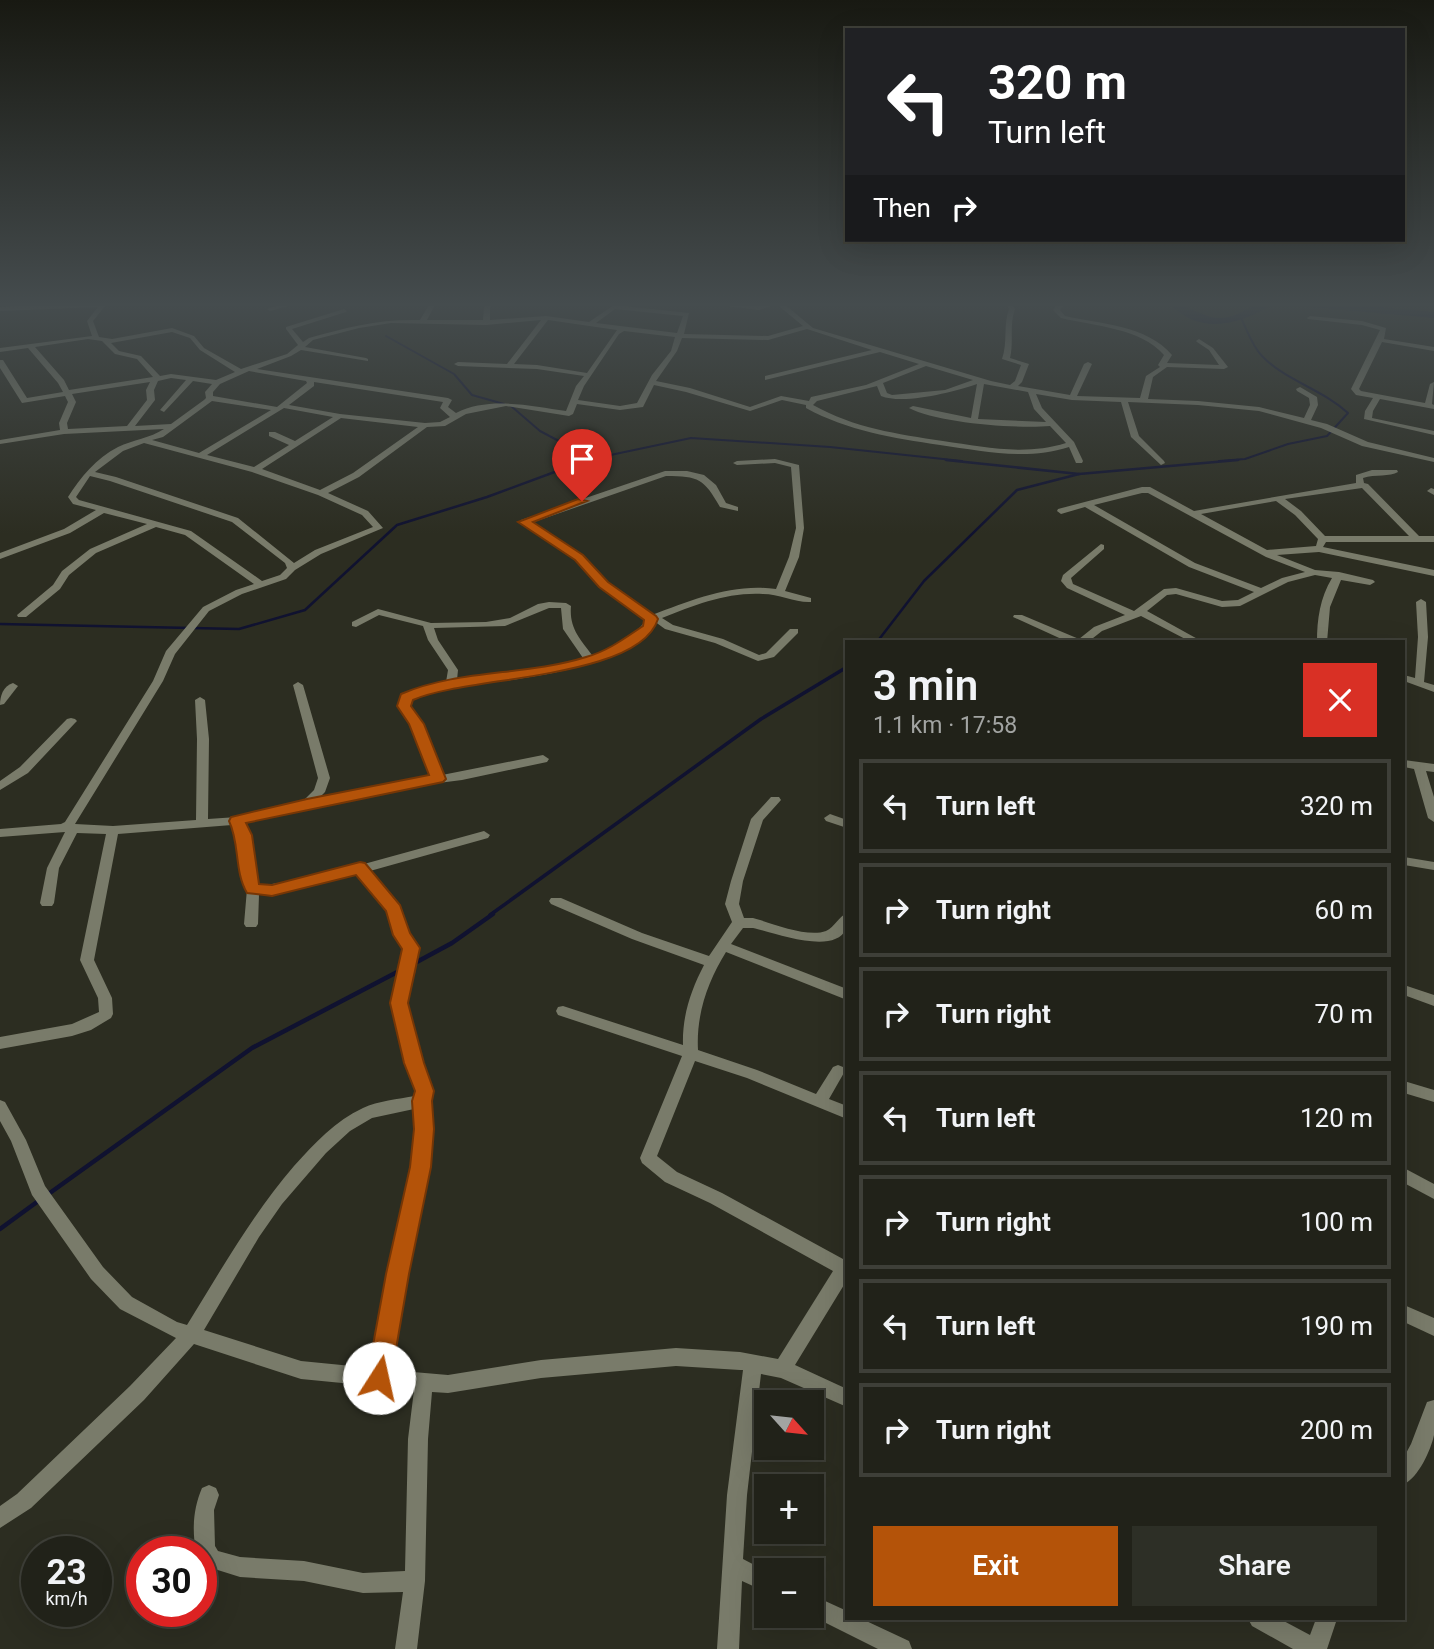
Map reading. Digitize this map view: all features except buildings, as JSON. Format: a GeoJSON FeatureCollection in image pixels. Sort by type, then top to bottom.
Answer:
{"type":"FeatureCollection","features":[{"type":"Feature","properties":{"kind":"street"},"geometry":{"type":"LineString","coordinates":[[12,380],[25,401],[151,380]]}},
{"type":"Feature","properties":{"kind":"street"},"geometry":{"type":"LineString","coordinates":[[59,380],[72,405],[63,423],[64,432]]}},
{"type":"Feature","properties":{"kind":"street"},"geometry":{"type":"LineString","coordinates":[[130,427],[151,400],[150,390],[156,380]]}},
{"type":"Feature","properties":{"kind":"street"},"geometry":{"type":"LineString","coordinates":[[163,410],[190,380]]}},
{"type":"Feature","properties":{"kind":"street"},"geometry":{"type":"LineString","coordinates":[[197,380],[216,383]]}},
{"type":"Feature","properties":{"kind":"street"},"geometry":{"type":"LineString","coordinates":[[210,398],[209,392],[222,380]]}},
{"type":"Feature","properties":{"kind":"street"},"geometry":{"type":"LineString","coordinates":[[199,456],[281,407],[310,384],[309,380]]}},
{"type":"Feature","properties":{"kind":"street"},"geometry":{"type":"LineString","coordinates":[[315,380],[449,400],[444,408],[454,416]]}},
{"type":"Feature","properties":{"kind":"street"},"geometry":{"type":"LineString","coordinates":[[260,584],[188,533],[76,502],[72,497],[88,473],[120,449],[145,441],[210,398],[425,425],[442,424],[454,416],[506,404],[569,414],[585,380]]}},
{"type":"Feature","properties":{"kind":"street"},"geometry":{"type":"LineString","coordinates":[[576,402],[620,408],[639,405],[655,380]]}},
{"type":"Feature","properties":{"kind":"street"},"geometry":{"type":"LineString","coordinates":[[653,383],[750,409],[780,398],[809,403],[884,380]]}},
{"type":"Feature","properties":{"kind":"street"},"geometry":{"type":"LineString","coordinates":[[974,421],[981,380]]}},
{"type":"Feature","properties":{"kind":"street"},"geometry":{"type":"LineString","coordinates":[[879,382],[884,394],[891,397],[946,392],[981,380],[1072,398],[1234,406],[1307,421],[1365,444],[1434,460]]}},
{"type":"Feature","properties":{"kind":"street"},"geometry":{"type":"LineString","coordinates":[[1012,387],[1019,380]]}},
{"type":"Feature","properties":{"kind":"street"},"geometry":{"type":"LineString","coordinates":[[1072,398],[1080,380]]}},
{"type":"Feature","properties":{"kind":"street"},"geometry":{"type":"LineString","coordinates":[[1143,402],[1149,380]]}},
{"type":"Feature","properties":{"kind":"street"},"geometry":{"type":"LineString","coordinates":[[1358,380],[1354,389],[1359,393],[1431,406],[1434,384]]}},
{"type":"Feature","properties":{"kind":"street"},"geometry":{"type":"LineString","coordinates":[[1300,389],[1313,397],[1314,405],[1307,421]]}},
{"type":"Feature","properties":{"kind":"street"},"geometry":{"type":"LineString","coordinates":[[1032,392],[1038,409],[1071,444],[1079,461]]}},
{"type":"Feature","properties":{"kind":"street"},"geometry":{"type":"LineString","coordinates":[[1378,397],[1369,411],[1368,419],[1434,433]]}},
{"type":"Feature","properties":{"kind":"street"},"geometry":{"type":"LineString","coordinates":[[1124,401],[1135,437],[1159,458],[1161,463]]}},
{"type":"Feature","properties":{"kind":"street"},"geometry":{"type":"LineString","coordinates":[[809,403],[809,406],[824,415],[891,437],[974,449],[1036,452],[1071,444]]}},
{"type":"Feature","properties":{"kind":"street"},"geometry":{"type":"LineString","coordinates":[[913,408],[946,418],[974,421],[1033,425],[1048,425],[1051,421]]}},
{"type":"Feature","properties":{"kind":"street"},"geometry":{"type":"LineString","coordinates":[[255,470],[340,416]]}},
{"type":"Feature","properties":{"kind":"street"},"geometry":{"type":"LineString","coordinates":[[321,493],[356,475],[425,425]]}},
{"type":"Feature","properties":{"kind":"street"},"geometry":{"type":"LineString","coordinates":[[0,442],[64,432],[171,426]]}},
{"type":"Feature","properties":{"kind":"street"},"geometry":{"type":"LineString","coordinates":[[272,434],[294,444]]}},
{"type":"Feature","properties":{"kind":"street"},"geometry":{"type":"LineString","coordinates":[[47,903],[52,868],[73,819],[143,707],[170,653],[206,609],[260,584],[283,577],[318,552],[379,528],[365,513],[321,493],[255,470],[145,441]]}},
{"type":"Feature","properties":{"kind":"street"},"geometry":{"type":"LineString","coordinates":[[737,463],[775,461],[795,465],[800,527],[794,557],[780,591]]}},
{"type":"Feature","properties":{"kind":"street"},"geometry":{"type":"LineString","coordinates":[[1360,485],[1359,477],[1364,474],[1394,472]]}},
{"type":"Feature","properties":{"kind":"street"},"geometry":{"type":"LineString","coordinates":[[88,473],[122,481],[235,520],[289,562],[292,568]]}},
{"type":"Feature","properties":{"kind":"street"},"geometry":{"type":"LineString","coordinates":[[735,509],[723,505],[706,477],[687,473],[665,473],[524,522],[579,558],[604,585],[669,627],[719,641],[758,658],[769,655],[794,631]]}},
{"type":"Feature","properties":{"kind":"street"},"geometry":{"type":"LineString","coordinates":[[1195,513],[1360,485],[1365,486],[1417,539]]}},
{"type":"Feature","properties":{"kind":"street"},"geometry":{"type":"LineString","coordinates":[[1061,511],[1146,490],[1195,513],[1236,539],[1313,572],[1370,582]]}},
{"type":"Feature","properties":{"kind":"street"},"geometry":{"type":"LineString","coordinates":[[1278,498],[1323,539],[1434,540]]}},
{"type":"Feature","properties":{"kind":"street"},"geometry":{"type":"LineString","coordinates":[[1086,504],[1192,565],[1262,592]]}},
{"type":"Feature","properties":{"kind":"street"},"geometry":{"type":"LineString","coordinates":[[0,556],[67,531],[104,509]]}},
{"type":"Feature","properties":{"kind":"street"},"geometry":{"type":"LineString","coordinates":[[22,615],[57,587],[65,573],[93,551],[156,524]]}},
{"type":"Feature","properties":{"kind":"street"},"geometry":{"type":"LineString","coordinates":[[1319,549],[1323,539]]}},
{"type":"Feature","properties":{"kind":"street"},"geometry":{"type":"LineString","coordinates":[[1101,547],[1066,577],[1070,586],[1194,640]]}},
{"type":"Feature","properties":{"kind":"street"},"geometry":{"type":"LineString","coordinates":[[1268,553],[1319,549],[1434,573]]}},
{"type":"Feature","properties":{"kind":"street"},"geometry":{"type":"LineString","coordinates":[[1084,640],[1098,629],[1136,613],[1164,592],[1175,590],[1222,604],[1240,603],[1285,580],[1313,572]]}},
{"type":"Feature","properties":{"kind":"street"},"geometry":{"type":"LineString","coordinates":[[1322,640],[1327,598],[1339,575]]}},
{"type":"Feature","properties":{"kind":"street"},"geometry":{"type":"LineString","coordinates":[[438,779],[416,724],[404,706],[406,697],[412,694],[451,684],[521,675],[590,660],[620,648],[649,627],[653,618],[729,590],[780,591],[808,600]]}},
{"type":"Feature","properties":{"kind":"street"},"geometry":{"type":"LineString","coordinates":[[1418,683],[1423,637],[1420,602]]}},
{"type":"Feature","properties":{"kind":"street"},"geometry":{"type":"LineString","coordinates":[[356,624],[377,612],[428,626],[447,623],[505,623],[541,605],[558,603],[566,606],[563,620],[569,634],[590,660]]}},
{"type":"Feature","properties":{"kind":"street"},"geometry":{"type":"LineString","coordinates":[[1018,617],[1071,640]]}},
{"type":"Feature","properties":{"kind":"street"},"geometry":{"type":"LineString","coordinates":[[428,626],[433,640],[453,670],[451,684]]}},
{"type":"Feature","properties":{"kind":"street"},"geometry":{"type":"LineString","coordinates":[[1405,678],[1434,689]]}},
{"type":"Feature","properties":{"kind":"street"},"geometry":{"type":"LineString","coordinates":[[298,685],[324,778],[319,792],[307,804]]}},
{"type":"Feature","properties":{"kind":"street"},"geometry":{"type":"LineString","coordinates":[[0,702],[12,686]]}},
{"type":"Feature","properties":{"kind":"street"},"geometry":{"type":"LineString","coordinates":[[200,700],[204,739],[202,825]]}},
{"type":"Feature","properties":{"kind":"street"},"geometry":{"type":"LineString","coordinates":[[0,786],[24,770],[71,721]]}},
{"type":"Feature","properties":{"kind":"street"},"geometry":{"type":"LineString","coordinates":[[0,833],[69,828],[113,830],[237,821],[307,804],[543,759]]}},
{"type":"Feature","properties":{"kind":"street"},"geometry":{"type":"LineString","coordinates":[[1405,764],[1434,768]]}},
{"type":"Feature","properties":{"kind":"street"},"geometry":{"type":"LineString","coordinates":[[1419,766],[1434,818]]}},
{"type":"Feature","properties":{"kind":"street"},"geometry":{"type":"LineString","coordinates":[[739,923],[732,904],[737,881],[757,819],[775,800]]}},
{"type":"Feature","properties":{"kind":"street"},"geometry":{"type":"LineString","coordinates":[[831,818],[845,823]]}},
{"type":"Feature","properties":{"kind":"street"},"geometry":{"type":"LineString","coordinates":[[237,821],[244,835],[249,882],[253,889],[251,924]]}},
{"type":"Feature","properties":{"kind":"street"},"geometry":{"type":"LineString","coordinates":[[0,1043],[72,1029],[98,1021],[106,1014],[105,998],[87,960],[113,830]]}},
{"type":"Feature","properties":{"kind":"street"},"geometry":{"type":"LineString","coordinates":[[253,889],[272,891],[333,877],[360,867],[484,835]]}},
{"type":"Feature","properties":{"kind":"street"},"geometry":{"type":"LineString","coordinates":[[1405,861],[1434,866]]}},
{"type":"Feature","properties":{"kind":"street"},"geometry":{"type":"LineString","coordinates":[[360,867],[394,909],[401,935],[411,948],[399,1003],[414,1063],[425,1091],[422,1101],[424,1129],[421,1167],[397,1274],[379,1378]]}},
{"type":"Feature","properties":{"kind":"street"},"geometry":{"type":"LineString","coordinates":[[556,901],[637,936],[714,963]]}},
{"type":"Feature","properties":{"kind":"street"},"geometry":{"type":"LineString","coordinates":[[739,923],[753,923],[820,938],[832,936],[845,922]]}},
{"type":"Feature","properties":{"kind":"street"},"geometry":{"type":"LineString","coordinates":[[739,923],[701,986],[691,1014],[691,1052],[648,1158],[671,1177],[727,1203],[845,1266]]}},
{"type":"Feature","properties":{"kind":"street"},"geometry":{"type":"LineString","coordinates":[[724,946],[845,994]]}},
{"type":"Feature","properties":{"kind":"street"},"geometry":{"type":"LineString","coordinates":[[1405,990],[1434,1001]]}},
{"type":"Feature","properties":{"kind":"street"},"geometry":{"type":"LineString","coordinates":[[564,1011],[691,1052],[845,1112]]}},
{"type":"Feature","properties":{"kind":"street"},"geometry":{"type":"LineString","coordinates":[[820,1101],[838,1071]]}},
{"type":"Feature","properties":{"kind":"street"},"geometry":{"type":"LineString","coordinates":[[1405,1087],[1434,1096]]}},
{"type":"Feature","properties":{"kind":"street"},"geometry":{"type":"LineString","coordinates":[[0,1518],[24,1501],[138,1393],[191,1335],[253,1232],[276,1199],[320,1148],[344,1126],[369,1112],[422,1101]]}},
{"type":"Feature","properties":{"kind":"street"},"geometry":{"type":"LineString","coordinates":[[0,1106],[38,1190],[97,1273],[126,1304],[173,1329],[301,1370],[379,1378],[448,1384],[541,1369],[676,1357],[782,1369],[845,1397]]}},
{"type":"Feature","properties":{"kind":"street"},"geometry":{"type":"LineString","coordinates":[[1405,1176],[1434,1192]]}},
{"type":"Feature","properties":{"kind":"street"},"geometry":{"type":"LineString","coordinates":[[782,1369],[845,1269]]}},
{"type":"Feature","properties":{"kind":"street"},"geometry":{"type":"LineString","coordinates":[[1405,1313],[1434,1327]]}},
{"type":"Feature","properties":{"kind":"street"},"geometry":{"type":"LineString","coordinates":[[728,1649],[745,1413],[752,1364]]}},
{"type":"Feature","properties":{"kind":"street"},"geometry":{"type":"LineString","coordinates":[[406,1649],[415,1581],[418,1439],[424,1382]]}},
{"type":"Feature","properties":{"kind":"street"},"geometry":{"type":"LineString","coordinates":[[1405,1472],[1419,1450],[1434,1409]]}},
{"type":"Feature","properties":{"kind":"street"},"geometry":{"type":"LineString","coordinates":[[209,1495],[204,1510],[204,1530],[205,1550],[212,1559],[240,1567],[304,1571],[363,1583],[415,1581]]}},
{"type":"Feature","properties":{"kind":"street"},"geometry":{"type":"LineString","coordinates":[[733,1565],[754,1576]]}},
{"type":"Feature","properties":{"kind":"street"},"geometry":{"type":"LineString","coordinates":[[824,1611],[901,1649]]}},
{"type":"Feature","properties":{"kind":"street"},"geometry":{"type":"LineString","coordinates":[[1261,1620],[1315,1649],[1326,1620]]}},
{"type":"Feature","properties":{"kind":"waterway"},"geometry":{"type":"LineString","coordinates":[[459,380],[472,395],[504,404]]}},
{"type":"Feature","properties":{"kind":"waterway"},"geometry":{"type":"LineString","coordinates":[[1219,461],[1245,459],[1288,444],[1327,436],[1348,413],[1327,397],[1295,380]]}},
{"type":"Feature","properties":{"kind":"waterway"},"geometry":{"type":"LineString","coordinates":[[511,406],[540,431],[591,458]]}},
{"type":"Feature","properties":{"kind":"waterway"},"geometry":{"type":"LineString","coordinates":[[582,461],[691,438],[830,447],[962,461]]}},
{"type":"Feature","properties":{"kind":"waterway"},"geometry":{"type":"LineString","coordinates":[[0,624],[239,629],[305,610],[397,525],[487,497],[587,460]]}},
{"type":"Feature","properties":{"kind":"waterway"},"geometry":{"type":"LineString","coordinates":[[946,460],[1079,474]]}},
{"type":"Feature","properties":{"kind":"waterway"},"geometry":{"type":"LineString","coordinates":[[1079,474],[1238,460]]}},
{"type":"Feature","properties":{"kind":"waterway"},"geometry":{"type":"LineString","coordinates":[[879,640],[924,581],[1017,490],[1079,474]]}},
{"type":"Feature","properties":{"kind":"waterway"},"geometry":{"type":"LineString","coordinates":[[490,915],[761,719],[845,668]]}},
{"type":"Feature","properties":{"kind":"waterway"},"geometry":{"type":"LineString","coordinates":[[413,964],[452,943],[493,914]]}},
{"type":"Feature","properties":{"kind":"waterway"},"geometry":{"type":"LineString","coordinates":[[47,1195],[252,1048],[403,969]]}},
{"type":"Feature","properties":{"kind":"waterway"},"geometry":{"type":"LineString","coordinates":[[0,1229],[41,1199]]}},
{"type":"Feature","properties":{"kind":"route"},"geometry":{"type":"LineString","coordinates":[[379,1378],[397,1274],[421,1167],[424,1129],[422,1101],[425,1091],[414,1063],[399,1003],[408,973],[411,948],[401,935],[394,909],[360,867],[333,877],[272,891],[253,889],[249,882],[244,835],[237,821],[263,813],[438,779],[431,756],[404,706],[406,697],[422,690],[451,684],[521,675],[590,660],[620,648],[649,627],[651,619],[604,585],[579,558],[524,522],[582,501]]}}]}
